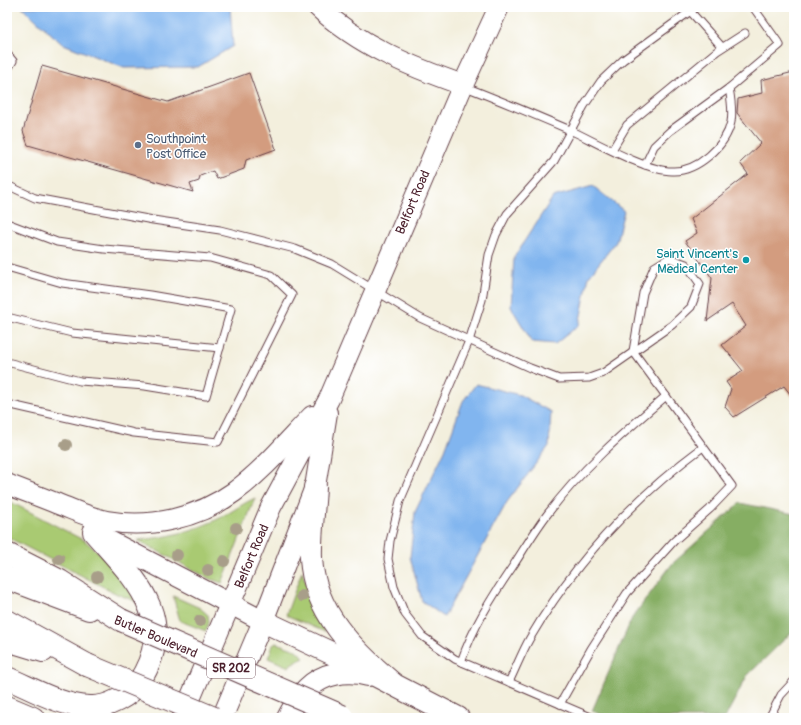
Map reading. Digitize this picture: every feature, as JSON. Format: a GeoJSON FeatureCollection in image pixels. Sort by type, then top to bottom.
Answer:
{"type":"FeatureCollection","features":[{"type":"Feature","properties":{"kind":"highway"},"geometry":{"type":"LineString","coordinates":[[315,487],[311,558],[314,580],[321,600],[328,616],[341,634],[373,667],[392,683]]}},
{"type":"Feature","properties":{"kind":"highway"},"geometry":{"type":"LineString","coordinates":[[7,678],[76,706],[92,707],[108,704],[124,696],[136,686],[147,670],[154,653],[156,634],[148,601],[129,572],[94,532]]}},
{"type":"Feature","properties":{"kind":"highway"},"geometry":{"type":"LineString","coordinates":[[7,554],[60,581],[121,620]]}},
{"type":"Feature","properties":{"kind":"highway","name":"Butler Boulevard"},"geometry":{"type":"LineString","coordinates":[[7,578],[50,596],[121,620],[344,717]]}},
{"type":"Feature","properties":{"kind":"highway"},"geometry":{"type":"LineString","coordinates":[[7,621],[86,665]]}},
{"type":"Feature","properties":{"kind":"highway"},"geometry":{"type":"LineString","coordinates":[[263,621],[392,683],[458,718]]}},
{"type":"Feature","properties":{"kind":"highway"},"geometry":{"type":"LineString","coordinates":[[7,640],[86,665],[214,718]]}},
{"type":"Feature","properties":{"kind":"highway"},"geometry":{"type":"LineString","coordinates":[[288,718],[306,690],[320,680],[334,674],[347,672],[366,674],[392,683]]}},
{"type":"Feature","properties":{"kind":"main road"},"geometry":{"type":"LineString","coordinates":[[318,7],[344,28],[370,45],[415,67],[463,85]]}},
{"type":"Feature","properties":{"kind":"main road","name":"Belfort Road"},"geometry":{"type":"LineString","coordinates":[[182,718],[271,507],[329,399],[463,85],[499,7]]}},
{"type":"Feature","properties":{"kind":"main road"},"geometry":{"type":"LineString","coordinates":[[13,486],[106,521],[143,524],[164,522],[191,515],[213,505],[233,493],[245,483],[329,399]]}},
{"type":"Feature","properties":{"kind":"main road","name":"Belfort Road"},"geometry":{"type":"LineString","coordinates":[[222,718],[263,621],[315,487],[329,399]]}},
{"type":"Feature","properties":{"kind":"main road"},"geometry":{"type":"LineString","coordinates":[[13,486],[94,532],[263,621]]}},
{"type":"Feature","properties":{"kind":"lane"},"geometry":{"type":"LineString","coordinates":[[645,165],[654,146],[670,131],[729,88],[780,45],[753,7]]}},
{"type":"Feature","properties":{"kind":"lane"},"geometry":{"type":"LineString","coordinates":[[593,718],[461,662],[422,636],[409,619],[394,587],[388,559],[394,520],[400,501],[469,341],[482,300],[490,255],[496,235],[507,214],[520,197],[554,161],[584,106],[601,81],[624,60],[693,9],[722,47]]}},
{"type":"Feature","properties":{"kind":"lane"},"geometry":{"type":"LineString","coordinates":[[612,150],[627,125],[722,47],[744,33]]}},
{"type":"Feature","properties":{"kind":"lane"},"geometry":{"type":"LineString","coordinates":[[7,54],[13,61],[7,70]]}},
{"type":"Feature","properties":{"kind":"lane"},"geometry":{"type":"LineString","coordinates":[[463,85],[645,165],[659,170],[673,172],[686,169],[715,150],[726,137],[731,121],[732,104],[729,88]]}},
{"type":"Feature","properties":{"kind":"lane"},"geometry":{"type":"LineString","coordinates":[[7,184],[35,198],[153,220],[220,230],[295,249],[332,264],[420,318],[530,368],[559,379],[571,380],[588,378],[602,373],[633,351],[672,325],[691,307],[700,284],[686,264],[669,258],[654,268],[643,293],[633,351],[732,486],[710,509],[674,541],[627,593],[591,649],[560,704]]}},
{"type":"Feature","properties":{"kind":"lane"},"geometry":{"type":"LineString","coordinates":[[7,223],[57,242],[104,249],[210,258],[271,275],[292,295],[218,442],[134,433],[7,404]]}},
{"type":"Feature","properties":{"kind":"lane"},"geometry":{"type":"LineString","coordinates":[[7,267],[62,283],[150,295],[231,309],[206,396],[145,386],[80,381],[7,362]]}},
{"type":"Feature","properties":{"kind":"lane"},"geometry":{"type":"LineString","coordinates":[[7,316],[72,333],[220,348]]}},
{"type":"Feature","properties":{"kind":"lane"},"geometry":{"type":"LineString","coordinates":[[461,662],[468,642],[487,605],[546,516],[584,471],[625,431],[666,396]]}},
{"type":"Feature","properties":{"kind":"lane"},"geometry":{"type":"LineString","coordinates":[[510,682],[529,638],[567,583],[598,543],[643,495],[703,447]]}},
{"type":"Feature","properties":{"kind":"lane"},"geometry":{"type":"LineString","coordinates":[[769,718],[782,695],[794,681]]}},
{"type":"Feature","properties":{"kind":"green space"},"geometry":{"type":"Polygon","coordinates":[[[255,498],[222,583],[210,579],[137,540],[169,536],[200,527],[220,518],[255,498]]]}},
{"type":"Feature","properties":{"kind":"green space"},"geometry":{"type":"Polygon","coordinates":[[[7,500],[85,541],[107,559],[138,602],[117,594],[7,537],[7,500]]]}},
{"type":"Feature","properties":{"kind":"green space"},"geometry":{"type":"Polygon","coordinates":[[[740,503],[794,514],[794,630],[747,676],[725,718],[611,718],[592,711],[632,618],[672,564],[740,503]]]}},
{"type":"Feature","properties":{"kind":"green space"},"geometry":{"type":"Polygon","coordinates":[[[302,571],[314,609],[325,632],[286,615],[302,571]]]}},
{"type":"Feature","properties":{"kind":"green space"},"geometry":{"type":"Polygon","coordinates":[[[173,596],[200,608],[208,615],[209,622],[206,631],[180,621],[173,596]]]}},
{"type":"Feature","properties":{"kind":"green space"},"geometry":{"type":"Polygon","coordinates":[[[276,643],[296,650],[304,657],[291,664],[289,667],[268,658],[273,645],[276,643]]]}},
{"type":"Feature","properties":{"kind":"water"},"geometry":{"type":"Polygon","coordinates":[[[22,7],[230,7],[233,46],[198,67],[124,68],[61,43],[22,7]]]}},
{"type":"Feature","properties":{"kind":"water"},"geometry":{"type":"Polygon","coordinates":[[[593,186],[624,211],[616,242],[589,276],[579,325],[555,344],[532,342],[511,307],[514,257],[553,197],[593,186]]]}},
{"type":"Feature","properties":{"kind":"water"},"geometry":{"type":"Polygon","coordinates":[[[476,384],[520,395],[551,412],[549,446],[507,502],[444,617],[422,601],[410,557],[415,512],[445,450],[463,401],[476,384]]]}},
{"type":"Feature","properties":{"kind":"building"},"geometry":{"type":"Polygon","coordinates":[[[42,66],[168,102],[249,73],[276,149],[246,160],[244,169],[217,179],[213,171],[200,176],[199,181],[190,184],[193,192],[28,145],[23,131],[42,66]]]}},
{"type":"Feature","properties":{"kind":"building","name":"Saint Vincent's Medical Center"},"geometry":{"type":"Polygon","coordinates":[[[794,72],[794,399],[784,386],[734,417],[725,407],[731,389],[726,382],[743,371],[722,345],[746,326],[732,304],[707,321],[712,278],[685,241],[697,233],[691,219],[748,174],[740,163],[761,143],[737,113],[738,99],[762,93],[761,80],[794,72]]]}},
{"type":"Feature","properties":{"kind":"place","name":"Southpoint Post Office"},"geometry":{"type":"Point","coordinates":[138,145]}},
{"type":"Feature","properties":{"kind":"place","name":"Saint Vincent's Medical Center"},"geometry":{"type":"Point","coordinates":[746,260]}}]}
